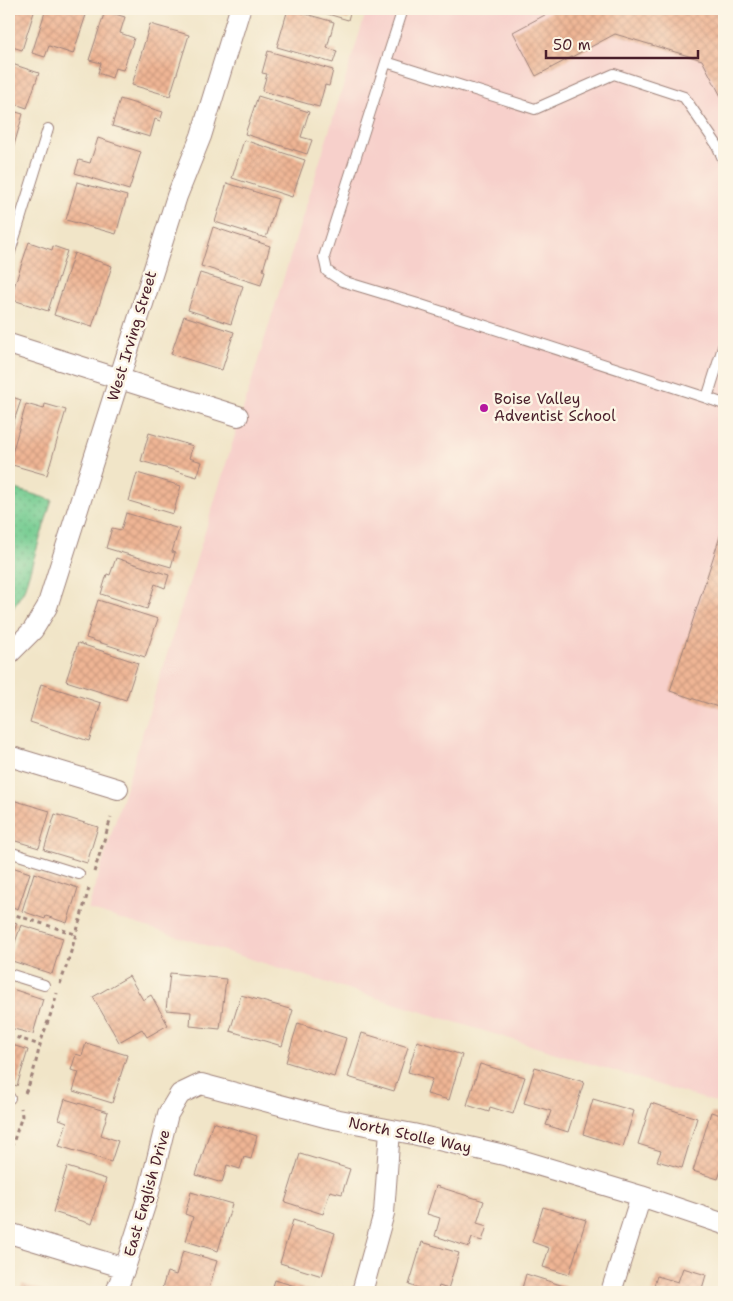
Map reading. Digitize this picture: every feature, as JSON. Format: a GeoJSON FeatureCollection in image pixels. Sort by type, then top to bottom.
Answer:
{"type":"FeatureCollection","features":[{"type":"Feature","properties":{"kind":"street","name":"West Irving Street"},"geometry":{"type":"LineString","coordinates":[[9,654],[32,630],[48,607],[176,196],[201,136],[240,9]]}},
{"type":"Feature","properties":{"kind":"street"},"geometry":{"type":"LineString","coordinates":[[9,344],[238,416]]}},
{"type":"Feature","properties":{"kind":"street"},"geometry":{"type":"LineString","coordinates":[[9,756],[118,789]]}},
{"type":"Feature","properties":{"kind":"street","name":"North Stolle Way"},"geometry":{"type":"LineString","coordinates":[[180,1094],[200,1084],[329,1118],[504,1154],[641,1196],[724,1224]]}},
{"type":"Feature","properties":{"kind":"street","name":"East English Drive"},"geometry":{"type":"LineString","coordinates":[[116,1292],[148,1196],[168,1114],[180,1094]]}},
{"type":"Feature","properties":{"kind":"street"},"geometry":{"type":"LineString","coordinates":[[362,1292],[384,1213],[390,1130]]}},
{"type":"Feature","properties":{"kind":"street"},"geometry":{"type":"LineString","coordinates":[[611,1292],[641,1196]]}},
{"type":"Feature","properties":{"kind":"street"},"geometry":{"type":"LineString","coordinates":[[9,1233],[125,1268]]}},
{"type":"Feature","properties":{"kind":"lane"},"geometry":{"type":"LineString","coordinates":[[403,9],[324,257],[326,271],[342,281],[724,404]]}},
{"type":"Feature","properties":{"kind":"lane"},"geometry":{"type":"LineString","coordinates":[[386,62],[536,109],[614,74],[684,97],[717,145],[724,161]]}},
{"type":"Feature","properties":{"kind":"lane"},"geometry":{"type":"LineString","coordinates":[[9,255],[48,129]]}},
{"type":"Feature","properties":{"kind":"lane"},"geometry":{"type":"LineString","coordinates":[[707,398],[724,344]]}},
{"type":"Feature","properties":{"kind":"lane"},"geometry":{"type":"LineString","coordinates":[[9,852],[79,874]]}},
{"type":"Feature","properties":{"kind":"lane"},"geometry":{"type":"LineString","coordinates":[[9,974],[44,985]]}},
{"type":"Feature","properties":{"kind":"path"},"geometry":{"type":"LineString","coordinates":[[9,913],[75,934]]}},
{"type":"Feature","properties":{"kind":"path"},"geometry":{"type":"LineString","coordinates":[[9,1036],[40,1045]]}},
{"type":"Feature","properties":{"kind":"shaded area","name":"Boise Valley Adventist School"},"geometry":{"type":"Polygon","coordinates":[[[367,9],[724,9],[724,1105],[88,909],[367,9]]]}},
{"type":"Feature","properties":{"kind":"green space"},"geometry":{"type":"Polygon","coordinates":[[[9,487],[52,500],[24,590],[9,615],[9,487]]]}},
{"type":"Feature","properties":{"kind":"building"},"geometry":{"type":"Polygon","coordinates":[[[9,9],[35,9],[22,50],[9,46],[9,9]]]}},
{"type":"Feature","properties":{"kind":"building"},"geometry":{"type":"Polygon","coordinates":[[[46,9],[88,9],[73,54],[49,46],[45,57],[32,53],[46,9]]]}},
{"type":"Feature","properties":{"kind":"building"},"geometry":{"type":"Polygon","coordinates":[[[288,9],[334,22],[327,48],[337,51],[333,63],[277,47],[288,9]]]}},
{"type":"Feature","properties":{"kind":"building"},"geometry":{"type":"Polygon","coordinates":[[[311,9],[351,9],[348,20],[311,9]]]}},
{"type":"Feature","properties":{"kind":"building"},"geometry":{"type":"Polygon","coordinates":[[[556,9],[724,9],[724,102],[702,60],[615,34],[536,76],[513,32],[556,9]]]}},
{"type":"Feature","properties":{"kind":"building"},"geometry":{"type":"Polygon","coordinates":[[[105,11],[125,17],[120,33],[134,38],[123,70],[115,68],[112,78],[98,73],[101,63],[89,60],[105,11]]]}},
{"type":"Feature","properties":{"kind":"building"},"geometry":{"type":"Polygon","coordinates":[[[150,24],[189,35],[170,96],[132,85],[150,24]]]}},
{"type":"Feature","properties":{"kind":"building"},"geometry":{"type":"Polygon","coordinates":[[[268,51],[333,70],[329,86],[325,85],[319,107],[262,91],[267,74],[262,73],[268,51]]]}},
{"type":"Feature","properties":{"kind":"building"},"geometry":{"type":"Polygon","coordinates":[[[9,63],[39,73],[27,108],[9,102],[9,63]]]}},
{"type":"Feature","properties":{"kind":"building"},"geometry":{"type":"Polygon","coordinates":[[[258,96],[309,112],[301,137],[312,140],[307,154],[245,134],[258,96]]]}},
{"type":"Feature","properties":{"kind":"building"},"geometry":{"type":"Polygon","coordinates":[[[120,99],[163,112],[160,121],[155,119],[150,137],[112,126],[120,99]]]}},
{"type":"Feature","properties":{"kind":"building"},"geometry":{"type":"Polygon","coordinates":[[[9,110],[23,114],[12,152],[9,151],[9,110]]]}},
{"type":"Feature","properties":{"kind":"building"},"geometry":{"type":"Polygon","coordinates":[[[98,138],[141,152],[129,190],[75,173],[79,160],[90,163],[98,138]]]}},
{"type":"Feature","properties":{"kind":"building"},"geometry":{"type":"Polygon","coordinates":[[[244,140],[305,160],[292,197],[232,178],[244,140]]]}},
{"type":"Feature","properties":{"kind":"building"},"geometry":{"type":"Polygon","coordinates":[[[77,182],[127,196],[116,234],[66,220],[77,182]]]}},
{"type":"Feature","properties":{"kind":"building"},"geometry":{"type":"Polygon","coordinates":[[[227,183],[278,199],[266,238],[215,222],[227,183]]]}},
{"type":"Feature","properties":{"kind":"building"},"geometry":{"type":"Polygon","coordinates":[[[213,227],[270,246],[261,285],[201,266],[213,227]]]}},
{"type":"Feature","properties":{"kind":"building"},"geometry":{"type":"Polygon","coordinates":[[[29,242],[52,250],[53,246],[67,251],[48,311],[10,299],[29,242]]]}},
{"type":"Feature","properties":{"kind":"building"},"geometry":{"type":"Polygon","coordinates":[[[74,253],[112,266],[92,327],[54,315],[74,253]]]}},
{"type":"Feature","properties":{"kind":"building"},"geometry":{"type":"Polygon","coordinates":[[[200,273],[243,286],[231,324],[188,310],[200,273]]]}},
{"type":"Feature","properties":{"kind":"building"},"geometry":{"type":"Polygon","coordinates":[[[184,316],[234,332],[222,370],[171,354],[184,316]]]}},
{"type":"Feature","properties":{"kind":"building"},"geometry":{"type":"Polygon","coordinates":[[[9,396],[21,400],[9,436],[9,396]]]}},
{"type":"Feature","properties":{"kind":"building"},"geometry":{"type":"Polygon","coordinates":[[[26,404],[44,409],[45,404],[66,410],[47,475],[9,464],[26,404]]]}},
{"type":"Feature","properties":{"kind":"building"},"geometry":{"type":"Polygon","coordinates":[[[149,433],[193,446],[189,458],[202,462],[197,477],[141,461],[149,433]]]}},
{"type":"Feature","properties":{"kind":"building"},"geometry":{"type":"Polygon","coordinates":[[[137,473],[181,486],[173,514],[129,501],[137,473]]]}},
{"type":"Feature","properties":{"kind":"building"},"geometry":{"type":"Polygon","coordinates":[[[126,513],[179,529],[172,552],[175,553],[171,567],[106,548],[112,528],[121,530],[126,513]]]}},
{"type":"Feature","properties":{"kind":"building"},"geometry":{"type":"Polygon","coordinates":[[[724,524],[724,709],[670,691],[724,524]]]}},
{"type":"Feature","properties":{"kind":"building"},"geometry":{"type":"Polygon","coordinates":[[[116,558],[169,575],[165,588],[155,584],[147,609],[101,594],[107,574],[110,575],[116,558]]]}},
{"type":"Feature","properties":{"kind":"building"},"geometry":{"type":"Polygon","coordinates":[[[98,600],[158,619],[145,657],[86,638],[98,600]]]}},
{"type":"Feature","properties":{"kind":"building"},"geometry":{"type":"Polygon","coordinates":[[[78,643],[138,663],[126,700],[66,681],[78,643]]]}},
{"type":"Feature","properties":{"kind":"building"},"geometry":{"type":"Polygon","coordinates":[[[41,684],[101,703],[89,741],[30,722],[41,684]]]}},
{"type":"Feature","properties":{"kind":"building"},"geometry":{"type":"Polygon","coordinates":[[[9,799],[50,811],[39,848],[9,839],[9,799]]]}},
{"type":"Feature","properties":{"kind":"building"},"geometry":{"type":"Polygon","coordinates":[[[55,814],[98,827],[87,863],[44,850],[55,814]]]}},
{"type":"Feature","properties":{"kind":"building"},"geometry":{"type":"Polygon","coordinates":[[[9,866],[30,873],[18,909],[9,906],[9,866]]]}},
{"type":"Feature","properties":{"kind":"building"},"geometry":{"type":"Polygon","coordinates":[[[34,873],[78,888],[67,923],[46,916],[45,919],[22,911],[34,873]]]}},
{"type":"Feature","properties":{"kind":"building"},"geometry":{"type":"Polygon","coordinates":[[[9,920],[17,923],[9,946],[9,920]]]}},
{"type":"Feature","properties":{"kind":"building"},"geometry":{"type":"Polygon","coordinates":[[[21,925],[63,938],[52,974],[9,960],[21,925]]]}},
{"type":"Feature","properties":{"kind":"building"},"geometry":{"type":"Polygon","coordinates":[[[170,973],[226,979],[220,1029],[190,1026],[191,1012],[166,1010],[170,973]]]}},
{"type":"Feature","properties":{"kind":"building"},"geometry":{"type":"Polygon","coordinates":[[[129,976],[143,1000],[151,995],[168,1025],[147,1037],[142,1029],[119,1042],[93,997],[129,976]]]}},
{"type":"Feature","properties":{"kind":"building"},"geometry":{"type":"Polygon","coordinates":[[[9,988],[43,999],[33,1034],[10,1028],[9,1032],[9,988]]]}},
{"type":"Feature","properties":{"kind":"building"},"geometry":{"type":"Polygon","coordinates":[[[241,995],[293,1010],[282,1046],[230,1031],[241,995]]]}},
{"type":"Feature","properties":{"kind":"building"},"geometry":{"type":"Polygon","coordinates":[[[298,1023],[346,1038],[334,1077],[286,1062],[298,1023]]]}},
{"type":"Feature","properties":{"kind":"building"},"geometry":{"type":"Polygon","coordinates":[[[362,1033],[408,1047],[394,1091],[348,1077],[362,1033]]]}},
{"type":"Feature","properties":{"kind":"building"},"geometry":{"type":"Polygon","coordinates":[[[417,1041],[462,1055],[449,1100],[427,1094],[432,1079],[408,1072],[417,1041]]]}},
{"type":"Feature","properties":{"kind":"building"},"geometry":{"type":"Polygon","coordinates":[[[86,1043],[127,1055],[112,1103],[73,1091],[79,1072],[71,1070],[76,1054],[82,1056],[86,1043]]]}},
{"type":"Feature","properties":{"kind":"building"},"geometry":{"type":"Polygon","coordinates":[[[9,1044],[28,1050],[17,1086],[9,1083],[9,1044]]]}},
{"type":"Feature","properties":{"kind":"building"},"geometry":{"type":"Polygon","coordinates":[[[480,1064],[525,1077],[513,1114],[490,1107],[489,1112],[467,1105],[480,1064]]]}},
{"type":"Feature","properties":{"kind":"building"},"geometry":{"type":"Polygon","coordinates":[[[535,1067],[584,1082],[568,1132],[546,1125],[551,1111],[524,1103],[535,1067]]]}},
{"type":"Feature","properties":{"kind":"building"},"geometry":{"type":"Polygon","coordinates":[[[65,1099],[108,1112],[101,1135],[118,1141],[111,1162],[59,1146],[67,1122],[59,1119],[65,1099]]]}},
{"type":"Feature","properties":{"kind":"building"},"geometry":{"type":"Polygon","coordinates":[[[593,1099],[634,1111],[623,1147],[583,1134],[593,1099]]]}},
{"type":"Feature","properties":{"kind":"building"},"geometry":{"type":"Polygon","coordinates":[[[651,1103],[697,1118],[682,1168],[657,1161],[661,1151],[638,1144],[651,1103]]]}},
{"type":"Feature","properties":{"kind":"building"},"geometry":{"type":"Polygon","coordinates":[[[711,1112],[724,1116],[724,1163],[718,1179],[693,1171],[711,1112]]]}},
{"type":"Feature","properties":{"kind":"building"},"geometry":{"type":"Polygon","coordinates":[[[213,1122],[257,1136],[251,1159],[244,1157],[240,1169],[227,1165],[222,1183],[196,1175],[213,1122]]]}},
{"type":"Feature","properties":{"kind":"building"},"geometry":{"type":"Polygon","coordinates":[[[300,1154],[350,1169],[342,1194],[330,1191],[323,1214],[285,1202],[300,1154]]]}},
{"type":"Feature","properties":{"kind":"building"},"geometry":{"type":"Polygon","coordinates":[[[67,1167],[106,1179],[92,1224],[53,1212],[67,1167]]]}},
{"type":"Feature","properties":{"kind":"building"},"geometry":{"type":"Polygon","coordinates":[[[436,1186],[484,1201],[477,1223],[487,1226],[482,1241],[472,1238],[469,1247],[435,1236],[440,1218],[427,1214],[436,1186]]]}},
{"type":"Feature","properties":{"kind":"building"},"geometry":{"type":"Polygon","coordinates":[[[191,1192],[232,1204],[218,1251],[186,1241],[193,1217],[185,1214],[191,1192]]]}},
{"type":"Feature","properties":{"kind":"building"},"geometry":{"type":"Polygon","coordinates":[[[543,1207],[586,1220],[569,1275],[543,1267],[549,1248],[532,1242],[543,1207]]]}},
{"type":"Feature","properties":{"kind":"building"},"geometry":{"type":"Polygon","coordinates":[[[293,1220],[335,1233],[322,1276],[280,1263],[293,1220]]]}},
{"type":"Feature","properties":{"kind":"building"},"geometry":{"type":"Polygon","coordinates":[[[422,1242],[459,1253],[448,1289],[439,1286],[437,1292],[431,1292],[409,1285],[422,1242]]]}},
{"type":"Feature","properties":{"kind":"building"},"geometry":{"type":"Polygon","coordinates":[[[183,1251],[217,1261],[208,1292],[161,1292],[167,1272],[176,1275],[183,1251]]]}},
{"type":"Feature","properties":{"kind":"building"},"geometry":{"type":"Polygon","coordinates":[[[683,1268],[706,1275],[701,1292],[652,1292],[657,1276],[678,1282],[683,1268]]]}},
{"type":"Feature","properties":{"kind":"building"},"geometry":{"type":"Polygon","coordinates":[[[526,1274],[567,1287],[565,1292],[521,1292],[526,1274]]]}},
{"type":"Feature","properties":{"kind":"building"},"geometry":{"type":"Polygon","coordinates":[[[275,1280],[314,1292],[271,1292],[275,1280]]]}},
{"type":"Feature","properties":{"kind":"building"},"geometry":{"type":"Polygon","coordinates":[[[22,1284],[48,1292],[20,1292],[22,1284]]]}},
{"type":"Feature","properties":{"kind":"place","name":"Boise Valley Adventist School"},"geometry":{"type":"Point","coordinates":[484,408]}}]}
